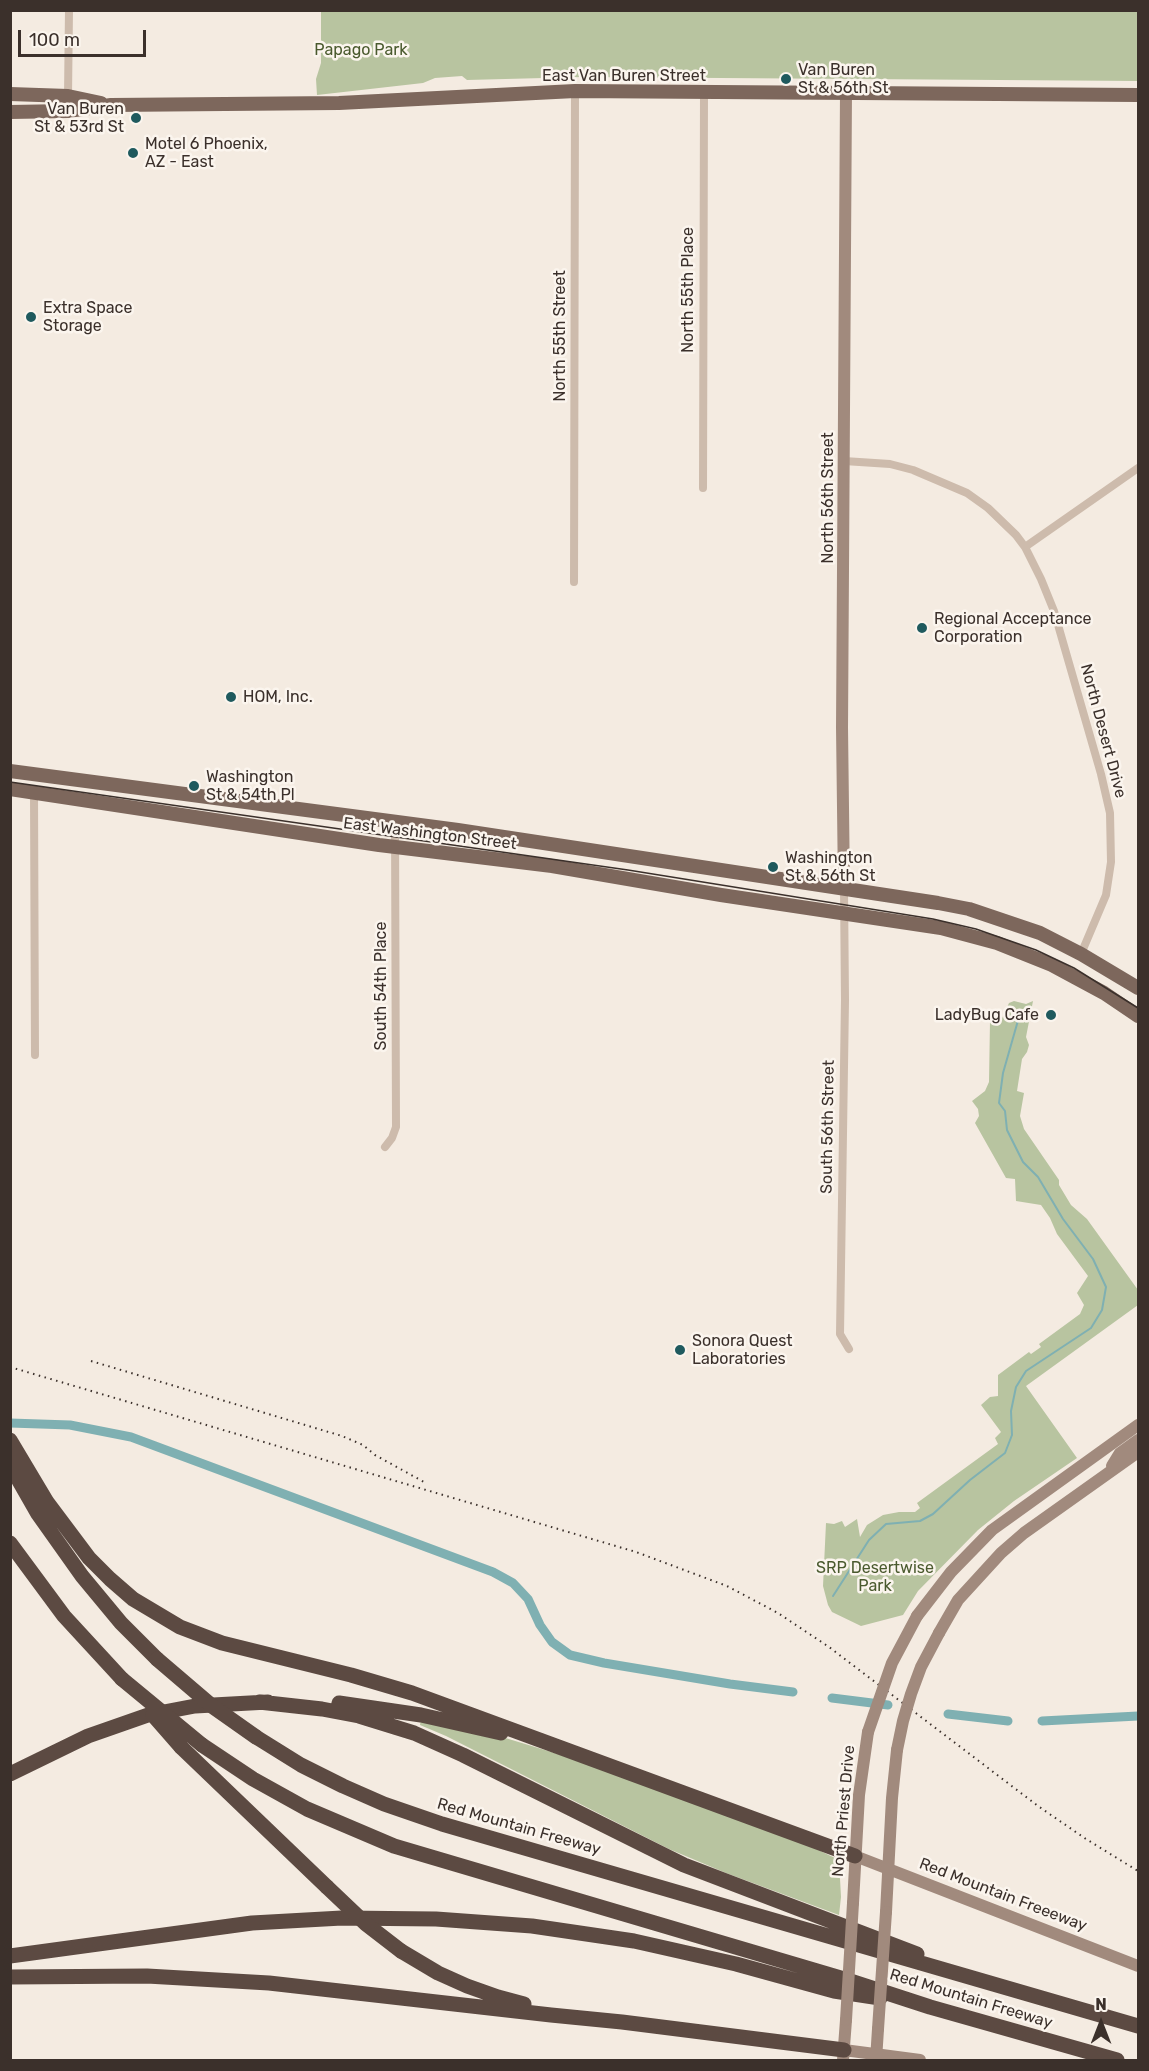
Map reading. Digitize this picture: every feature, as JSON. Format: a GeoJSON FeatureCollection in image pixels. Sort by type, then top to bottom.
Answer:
{"type":"FeatureCollection","features":[{"type":"Feature","properties":{"kind":"highway"},"geometry":{"type":"LineString","coordinates":[[10,1440],[16,1466],[100,1569],[139,1603],[180,1627],[230,1645],[351,1675],[412,1693],[855,1856]]}},
{"type":"Feature","properties":{"kind":"highway","name":"Red Mountain Freeway"},"geometry":{"type":"LineString","coordinates":[[16,1466],[46,1526],[82,1576],[121,1623],[157,1659],[206,1701],[256,1737],[302,1765],[343,1786],[434,1822],[1138,2025]]}},
{"type":"Feature","properties":{"kind":"highway","name":"Red Mountain Freeway"},"geometry":{"type":"LineString","coordinates":[[10,1543],[64,1616],[122,1679],[202,1745],[253,1779],[308,1809],[394,1846],[443,1862],[1117,2061]]}},
{"type":"Feature","properties":{"kind":"highway"},"geometry":{"type":"LineString","coordinates":[[122,1679],[181,1747],[372,1929],[401,1951],[438,1973],[498,1997],[622,2022]]}},
{"type":"Feature","properties":{"kind":"highway"},"geometry":{"type":"LineString","coordinates":[[10,1774],[88,1736],[148,1715],[195,1706],[309,1700],[421,1715],[509,1735],[619,1769]]}},
{"type":"Feature","properties":{"kind":"highway"},"geometry":{"type":"LineString","coordinates":[[259,1702],[341,1713],[378,1721],[414,1733],[455,1751],[684,1865],[990,1982]]}},
{"type":"Feature","properties":{"kind":"highway"},"geometry":{"type":"LineString","coordinates":[[10,1956],[252,1923],[352,1918],[436,1918],[532,1926],[625,1940],[725,1961],[834,1991],[930,2007]]}},
{"type":"Feature","properties":{"kind":"highway"},"geometry":{"type":"LineString","coordinates":[[10,1977],[136,1976],[269,1983],[622,2022],[843,2055]]}},
{"type":"Feature","properties":{"kind":"main road","name":"East Van Buren Street"},"geometry":{"type":"LineString","coordinates":[[10,112],[68,111],[111,105],[339,103],[575,91],[1138,95]]}},
{"type":"Feature","properties":{"kind":"main road","name":"North 56th Street"},"geometry":{"type":"LineString","coordinates":[[844,888],[842,836],[846,92]]}},
{"type":"Feature","properties":{"kind":"main road","name":"East Van Buren Street"},"geometry":{"type":"LineString","coordinates":[[10,94],[68,96],[111,105]]}},
{"type":"Feature","properties":{"kind":"main road","name":"East Washington Street"},"geometry":{"type":"LineString","coordinates":[[10,771],[395,821],[844,888],[969,909],[1026,927],[1081,954],[1138,988]]}},
{"type":"Feature","properties":{"kind":"main road","name":"East Washington Street"},"geometry":{"type":"LineString","coordinates":[[10,789],[284,831],[552,866],[844,909],[941,928],[997,943],[1034,957],[1071,974],[1138,1016]]}},
{"type":"Feature","properties":{"kind":"main road","name":"North Priest Drive"},"geometry":{"type":"LineString","coordinates":[[843,2055],[859,1788],[868,1732],[889,1670],[918,1616],[951,1572],[992,1530],[1138,1425]]}},
{"type":"Feature","properties":{"kind":"main road"},"geometry":{"type":"LineString","coordinates":[[1108,1472],[1120,1453],[1138,1440]]}},
{"type":"Feature","properties":{"kind":"main road"},"geometry":{"type":"LineString","coordinates":[[876,2057],[897,1750],[911,1694],[921,1667],[958,1600],[1001,1553],[1024,1533],[1108,1472],[1133,1458],[1138,1452]]}},
{"type":"Feature","properties":{"kind":"main road","name":"Red Mountain Freeeway"},"geometry":{"type":"LineString","coordinates":[[855,1856],[1138,1966]]}},
{"type":"Feature","properties":{"kind":"main road"},"geometry":{"type":"LineString","coordinates":[[843,2055],[921,2061]]}},
{"type":"Feature","properties":{"kind":"street"},"geometry":{"type":"LineString","coordinates":[[68,96],[69,10]]}},
{"type":"Feature","properties":{"kind":"street","name":"North 55th Street"},"geometry":{"type":"LineString","coordinates":[[574,582],[575,91]]}},
{"type":"Feature","properties":{"kind":"street","name":"North 55th Place"},"geometry":{"type":"LineString","coordinates":[[703,488],[704,92]]}},
{"type":"Feature","properties":{"kind":"street","name":"North Desert Drive"},"geometry":{"type":"LineString","coordinates":[[844,461],[890,464],[913,470],[959,488],[995,513],[1025,547],[1041,579],[1054,611],[1110,813],[1112,837],[1108,885],[1098,916],[1081,954]]}},
{"type":"Feature","properties":{"kind":"street"},"geometry":{"type":"LineString","coordinates":[[1025,547],[1138,468]]}},
{"type":"Feature","properties":{"kind":"street"},"geometry":{"type":"LineString","coordinates":[[34,792],[35,1055]]}},
{"type":"Feature","properties":{"kind":"street","name":"South 54th Place"},"geometry":{"type":"LineString","coordinates":[[385,1147],[396,1128],[395,821]]}},
{"type":"Feature","properties":{"kind":"street","name":"North 56th Street"},"geometry":{"type":"LineString","coordinates":[[844,888],[844,909]]}},
{"type":"Feature","properties":{"kind":"street","name":"South 56th Street"},"geometry":{"type":"LineString","coordinates":[[844,909],[845,1000],[840,1334],[849,1349]]}},
{"type":"Feature","properties":{"kind":"green space","name":"Papago Park"},"geometry":{"type":"Polygon","coordinates":[[[321,11],[1138,11],[1138,81],[582,77],[467,80],[462,76],[435,78],[423,83],[317,95],[316,79],[321,63],[321,11]]]}},
{"type":"Feature","properties":{"kind":"green space","name":"SRP Desertwise Park"},"geometry":{"type":"Polygon","coordinates":[[[1014,1001],[1026,1004],[1033,1001],[1026,1037],[1029,1045],[1022,1059],[1017,1091],[1024,1093],[1020,1116],[1024,1129],[1059,1180],[1059,1185],[1071,1205],[1087,1219],[1138,1290],[1138,1305],[1026,1386],[1077,1458],[1014,1501],[978,1530],[918,1591],[903,1615],[861,1626],[832,1612],[828,1605],[823,1586],[826,1523],[834,1524],[842,1521],[845,1527],[857,1519],[860,1537],[867,1525],[883,1515],[915,1512],[920,1508],[917,1503],[998,1444],[995,1438],[1001,1432],[981,1405],[990,1397],[998,1396],[998,1375],[1029,1352],[1031,1354],[1041,1347],[1039,1344],[1080,1314],[1084,1305],[1077,1293],[1088,1276],[1057,1234],[1041,1205],[1016,1201],[1015,1179],[1006,1178],[975,1123],[979,1116],[978,1109],[972,1101],[985,1091],[989,1082],[990,1021],[999,1025],[1009,1003],[1014,1001]]]}},
{"type":"Feature","properties":{"kind":"green space"},"geometry":{"type":"Polygon","coordinates":[[[421,1719],[489,1733],[558,1754],[804,1843],[839,1860],[841,1897],[839,1915],[669,1849],[420,1725],[421,1719]]]}},
{"type":"Feature","properties":{"kind":"waterway"},"geometry":{"type":"LineString","coordinates":[[833,1596],[869,1540],[886,1524],[920,1521],[933,1514],[970,1480],[1005,1453],[1012,1435],[1011,1411],[1016,1387],[1026,1371],[1091,1328],[1102,1310],[1106,1287],[1093,1259],[1063,1219],[1038,1177],[1023,1162],[1007,1130],[1005,1111],[999,1103],[1003,1073],[1021,1010]]}},
{"type":"Feature","properties":{"kind":"waterway"},"geometry":{"type":"LineString","coordinates":[[10,1423],[70,1425],[131,1437],[493,1572],[513,1583],[528,1599],[540,1625],[552,1642],[570,1655],[604,1663],[730,1684],[793,1692]]}},
{"type":"Feature","properties":{"kind":"waterway"},"geometry":{"type":"LineString","coordinates":[[832,1698],[888,1705]]}},
{"type":"Feature","properties":{"kind":"waterway"},"geometry":{"type":"LineString","coordinates":[[948,1714],[1008,1721]]}},
{"type":"Feature","properties":{"kind":"waterway"},"geometry":{"type":"LineString","coordinates":[[1042,1721],[1138,1716]]}},
{"type":"Feature","properties":{"kind":"tram line"},"geometry":{"type":"LineString","coordinates":[[10,782],[628,870],[933,919],[976,929],[1036,950],[1074,968],[1138,1008]]}},
{"type":"Feature","properties":{"kind":"railway"},"geometry":{"type":"LineString","coordinates":[[91,1361],[342,1436],[363,1445],[375,1455],[424,1482]]}},
{"type":"Feature","properties":{"kind":"railway"},"geometry":{"type":"LineString","coordinates":[[10,1367],[636,1552],[727,1586],[778,1613],[829,1647],[1038,1806],[1138,1871]]}},
{"type":"Feature","properties":{"kind":"place","name":"Van Buren St & 56th St"},"geometry":{"type":"Point","coordinates":[786,79]}},
{"type":"Feature","properties":{"kind":"place","name":"Van Buren St & 53rd St"},"geometry":{"type":"Point","coordinates":[136,118]}},
{"type":"Feature","properties":{"kind":"place","name":"Motel 6 Phoenix, AZ - East"},"geometry":{"type":"Point","coordinates":[133,153]}},
{"type":"Feature","properties":{"kind":"place","name":"Extra Space Storage"},"geometry":{"type":"Point","coordinates":[31,317]}},
{"type":"Feature","properties":{"kind":"place","name":"Regional Acceptance Corporation"},"geometry":{"type":"Point","coordinates":[922,628]}},
{"type":"Feature","properties":{"kind":"place","name":"HOM, Inc."},"geometry":{"type":"Point","coordinates":[231,697]}},
{"type":"Feature","properties":{"kind":"place","name":"Washington St & 54th Pl"},"geometry":{"type":"Point","coordinates":[194,786]}},
{"type":"Feature","properties":{"kind":"place","name":"Washington St & 56th St"},"geometry":{"type":"Point","coordinates":[773,867]}},
{"type":"Feature","properties":{"kind":"place","name":"LadyBug Cafe"},"geometry":{"type":"Point","coordinates":[1051,1015]}},
{"type":"Feature","properties":{"kind":"place","name":"Sonora Quest Laboratories"},"geometry":{"type":"Point","coordinates":[680,1350]}}]}
